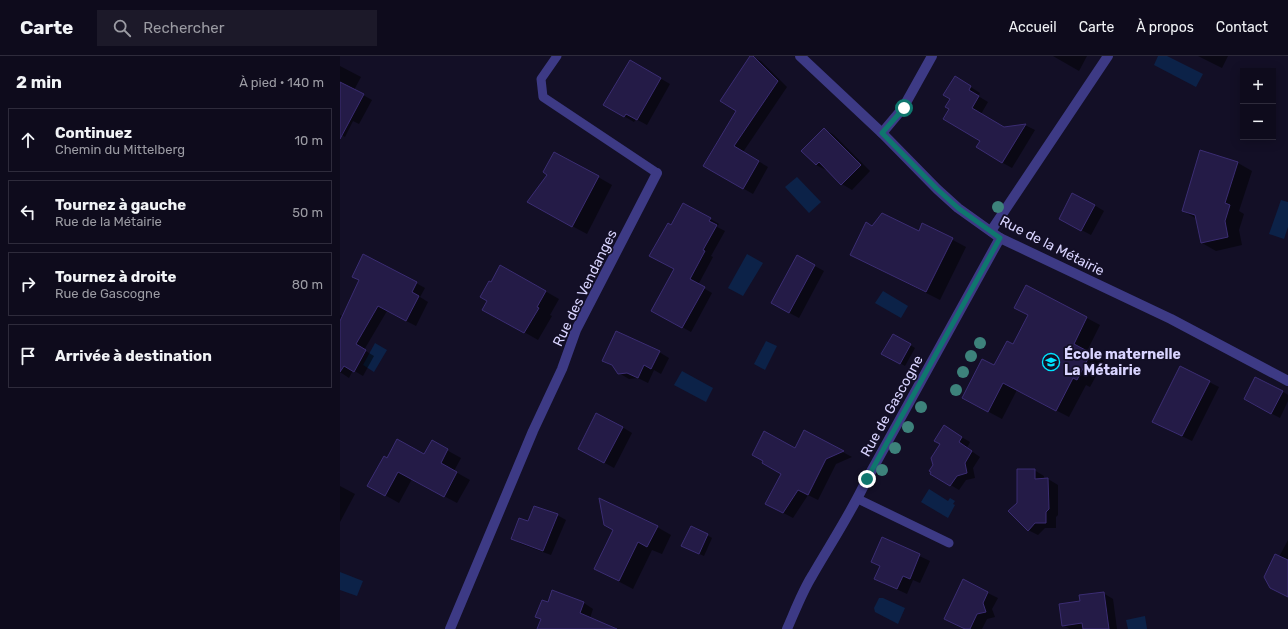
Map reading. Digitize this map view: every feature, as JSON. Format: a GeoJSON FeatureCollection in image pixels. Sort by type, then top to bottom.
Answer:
{"type":"FeatureCollection","features":[{"type":"Feature","properties":{"kind":"street","name":"Rue de la Métairie"},"geometry":{"type":"LineString","coordinates":[[800,56],[882,133],[942,194],[958,208],[1000,238],[1171,319],[1288,381]]}},
{"type":"Feature","properties":{"kind":"street"},"geometry":{"type":"LineString","coordinates":[[882,133],[904,108],[932,56]]}},
{"type":"Feature","properties":{"kind":"street"},"geometry":{"type":"LineString","coordinates":[[991,231],[1108,56]]}},
{"type":"Feature","properties":{"kind":"street","name":"Rue des Vendanges"},"geometry":{"type":"LineString","coordinates":[[450,629],[533,431],[562,369],[576,330],[657,173]]}},
{"type":"Feature","properties":{"kind":"street","name":"Rue de Gascogne"},"geometry":{"type":"LineString","coordinates":[[787,629],[811,577],[858,499],[867,479],[1000,238]]}},
{"type":"Feature","properties":{"kind":"lane","name":"Rue des Vendanges"},"geometry":{"type":"LineString","coordinates":[[557,56],[541,79],[543,97],[657,173]]}},
{"type":"Feature","properties":{"kind":"lane"},"geometry":{"type":"LineString","coordinates":[[858,499],[949,543]]}},
{"type":"Feature","properties":{"kind":"water"},"geometry":{"type":"Polygon","coordinates":[[[1158,56],[1167,56],[1203,74],[1196,87],[1154,65],[1158,56]]]}},
{"type":"Feature","properties":{"kind":"water"},"geometry":{"type":"Polygon","coordinates":[[[797,177],[821,202],[809,213],[785,187],[797,177]]]}},
{"type":"Feature","properties":{"kind":"water"},"geometry":{"type":"Polygon","coordinates":[[[1281,200],[1288,202],[1288,227],[1284,239],[1269,234],[1281,200]]]}},
{"type":"Feature","properties":{"kind":"water"},"geometry":{"type":"Polygon","coordinates":[[[747,254],[763,263],[743,296],[728,288],[747,254]]]}},
{"type":"Feature","properties":{"kind":"water"},"geometry":{"type":"Polygon","coordinates":[[[883,291],[908,306],[901,318],[875,303],[883,291]]]}},
{"type":"Feature","properties":{"kind":"water"},"geometry":{"type":"Polygon","coordinates":[[[766,341],[777,346],[765,370],[754,364],[766,341]]]}},
{"type":"Feature","properties":{"kind":"water"},"geometry":{"type":"Polygon","coordinates":[[[375,343],[387,350],[374,372],[363,365],[375,343]]]}},
{"type":"Feature","properties":{"kind":"water"},"geometry":{"type":"Polygon","coordinates":[[[682,371],[713,388],[706,402],[674,385],[682,371]]]}},
{"type":"Feature","properties":{"kind":"water"},"geometry":{"type":"Polygon","coordinates":[[[929,489],[948,501],[950,498],[955,501],[953,504],[955,505],[948,518],[921,502],[929,489]]]}},
{"type":"Feature","properties":{"kind":"water"},"geometry":{"type":"Polygon","coordinates":[[[340,572],[363,581],[357,596],[340,590],[340,572]]]}},
{"type":"Feature","properties":{"kind":"water"},"geometry":{"type":"Polygon","coordinates":[[[879,598],[883,598],[905,608],[898,624],[875,612],[874,608],[879,598]]]}},
{"type":"Feature","properties":{"kind":"water"},"geometry":{"type":"Polygon","coordinates":[[[1145,616],[1147,629],[1128,629],[1126,620],[1145,616]]]}},
{"type":"Feature","properties":{"kind":"building"},"geometry":{"type":"Polygon","coordinates":[[[750,56],[753,56],[778,81],[734,146],[759,161],[743,189],[703,166],[736,111],[720,101],[750,56]]]}},
{"type":"Feature","properties":{"kind":"building"},"geometry":{"type":"Polygon","coordinates":[[[630,60],[661,78],[637,120],[626,114],[624,117],[603,105],[630,60]]]}},
{"type":"Feature","properties":{"kind":"building"},"geometry":{"type":"Polygon","coordinates":[[[955,76],[971,86],[969,90],[979,96],[972,108],[1004,127],[1026,124],[1002,163],[976,147],[980,141],[943,119],[949,109],[945,107],[950,99],[943,95],[955,76]]]}},
{"type":"Feature","properties":{"kind":"building"},"geometry":{"type":"Polygon","coordinates":[[[340,82],[364,94],[340,139],[340,82]]]}},
{"type":"Feature","properties":{"kind":"building"},"geometry":{"type":"Polygon","coordinates":[[[824,128],[861,165],[841,185],[819,162],[816,165],[801,151],[824,128]]]}},
{"type":"Feature","properties":{"kind":"building"},"geometry":{"type":"Polygon","coordinates":[[[1200,150],[1238,162],[1225,203],[1230,205],[1225,221],[1228,237],[1201,243],[1195,215],[1182,211],[1200,150]]]}},
{"type":"Feature","properties":{"kind":"building"},"geometry":{"type":"Polygon","coordinates":[[[554,152],[599,176],[572,227],[527,202],[547,175],[543,172],[554,152]]]}},
{"type":"Feature","properties":{"kind":"building"},"geometry":{"type":"Polygon","coordinates":[[[1072,193],[1095,205],[1081,231],[1059,219],[1072,193]]]}},
{"type":"Feature","properties":{"kind":"building"},"geometry":{"type":"Polygon","coordinates":[[[683,203],[711,218],[709,221],[717,225],[703,250],[705,251],[690,279],[705,287],[682,328],[651,311],[674,269],[649,256],[668,223],[671,225],[683,203]]]}},
{"type":"Feature","properties":{"kind":"building"},"geometry":{"type":"Polygon","coordinates":[[[882,213],[919,231],[922,223],[953,238],[926,292],[850,255],[866,222],[872,226],[882,213]]]}},
{"type":"Feature","properties":{"kind":"building"},"geometry":{"type":"Polygon","coordinates":[[[363,254],[417,282],[412,292],[419,296],[406,321],[378,306],[356,344],[366,350],[354,372],[344,366],[340,372],[340,321],[359,280],[352,277],[363,254]]]}},
{"type":"Feature","properties":{"kind":"building"},"geometry":{"type":"Polygon","coordinates":[[[797,255],[815,265],[789,313],[771,303],[797,255]]]}},
{"type":"Feature","properties":{"kind":"building"},"geometry":{"type":"Polygon","coordinates":[[[500,265],[546,291],[537,307],[539,308],[524,333],[482,310],[487,301],[480,297],[489,281],[491,282],[500,265]]]}},
{"type":"Feature","properties":{"kind":"building"},"geometry":{"type":"Polygon","coordinates":[[[1026,285],[1087,317],[1074,344],[1091,353],[1077,380],[1073,378],[1056,411],[1003,383],[988,412],[962,398],[982,359],[994,365],[1007,341],[1013,344],[1028,315],[1014,308],[1026,285]]]}},
{"type":"Feature","properties":{"kind":"building"},"geometry":{"type":"Polygon","coordinates":[[[616,331],[660,351],[651,369],[644,365],[638,378],[627,373],[618,374],[612,365],[602,361],[616,331]]]}},
{"type":"Feature","properties":{"kind":"building"},"geometry":{"type":"Polygon","coordinates":[[[893,334],[911,344],[900,364],[881,354],[893,334]]]}},
{"type":"Feature","properties":{"kind":"building"},"geometry":{"type":"Polygon","coordinates":[[[1180,366],[1210,381],[1182,436],[1152,422],[1180,366]]]}},
{"type":"Feature","properties":{"kind":"building"},"geometry":{"type":"Polygon","coordinates":[[[1255,377],[1283,391],[1271,414],[1244,399],[1255,377]]]}},
{"type":"Feature","properties":{"kind":"building"},"geometry":{"type":"Polygon","coordinates":[[[596,413],[623,427],[604,463],[578,449],[596,413]]]}},
{"type":"Feature","properties":{"kind":"building"},"geometry":{"type":"Polygon","coordinates":[[[944,425],[962,437],[959,442],[972,451],[965,463],[967,473],[957,476],[950,486],[930,474],[931,472],[929,471],[933,465],[931,458],[940,444],[934,441],[944,425]]]}},
{"type":"Feature","properties":{"kind":"building"},"geometry":{"type":"Polygon","coordinates":[[[804,430],[844,451],[826,459],[808,495],[798,490],[783,513],[765,504],[781,474],[762,463],[763,461],[752,455],[764,431],[795,448],[804,430]]]}},
{"type":"Feature","properties":{"kind":"building"},"geometry":{"type":"Polygon","coordinates":[[[397,439],[424,454],[432,440],[448,449],[441,463],[457,472],[444,497],[398,472],[385,496],[367,486],[384,456],[387,458],[397,439]]]}},
{"type":"Feature","properties":{"kind":"building"},"geometry":{"type":"Polygon","coordinates":[[[1017,469],[1035,469],[1035,479],[1048,478],[1049,509],[1046,512],[1046,523],[1035,523],[1028,531],[1008,511],[1017,503],[1017,469]]]}},
{"type":"Feature","properties":{"kind":"building"},"geometry":{"type":"Polygon","coordinates":[[[599,498],[658,526],[647,547],[638,542],[619,581],[594,569],[613,530],[604,525],[599,498]]]}},
{"type":"Feature","properties":{"kind":"building"},"geometry":{"type":"Polygon","coordinates":[[[534,506],[558,514],[543,551],[511,539],[519,518],[528,521],[534,506]]]}},
{"type":"Feature","properties":{"kind":"building"},"geometry":{"type":"Polygon","coordinates":[[[691,526],[708,534],[699,554],[681,546],[691,526]]]}},
{"type":"Feature","properties":{"kind":"building"},"geometry":{"type":"Polygon","coordinates":[[[882,537],[920,554],[910,579],[903,576],[897,589],[874,579],[880,566],[871,562],[882,537]]]}},
{"type":"Feature","properties":{"kind":"building"},"geometry":{"type":"Polygon","coordinates":[[[1275,554],[1288,560],[1288,597],[1270,588],[1264,577],[1275,554]]]}},
{"type":"Feature","properties":{"kind":"building"},"geometry":{"type":"Polygon","coordinates":[[[963,579],[988,592],[983,603],[986,612],[977,614],[970,629],[965,629],[944,619],[963,579]]]}},
{"type":"Feature","properties":{"kind":"building"},"geometry":{"type":"Polygon","coordinates":[[[552,590],[584,602],[580,613],[617,629],[537,629],[541,619],[535,617],[542,600],[548,602],[552,590]]]}},
{"type":"Feature","properties":{"kind":"building"},"geometry":{"type":"Polygon","coordinates":[[[1104,592],[1109,629],[1083,629],[1082,623],[1062,626],[1059,604],[1080,601],[1079,595],[1104,592]]]}},
{"type":"Feature","properties":{"kind":"place","name":"École maternelle La Métairie"},"geometry":{"type":"Point","coordinates":[1051,362]}},
{"type":"Feature","properties":{"kind":"route"},"geometry":{"type":"LineString","coordinates":[[867,479],[1000,238],[958,208],[937,189],[882,133],[904,108]]}}]}
